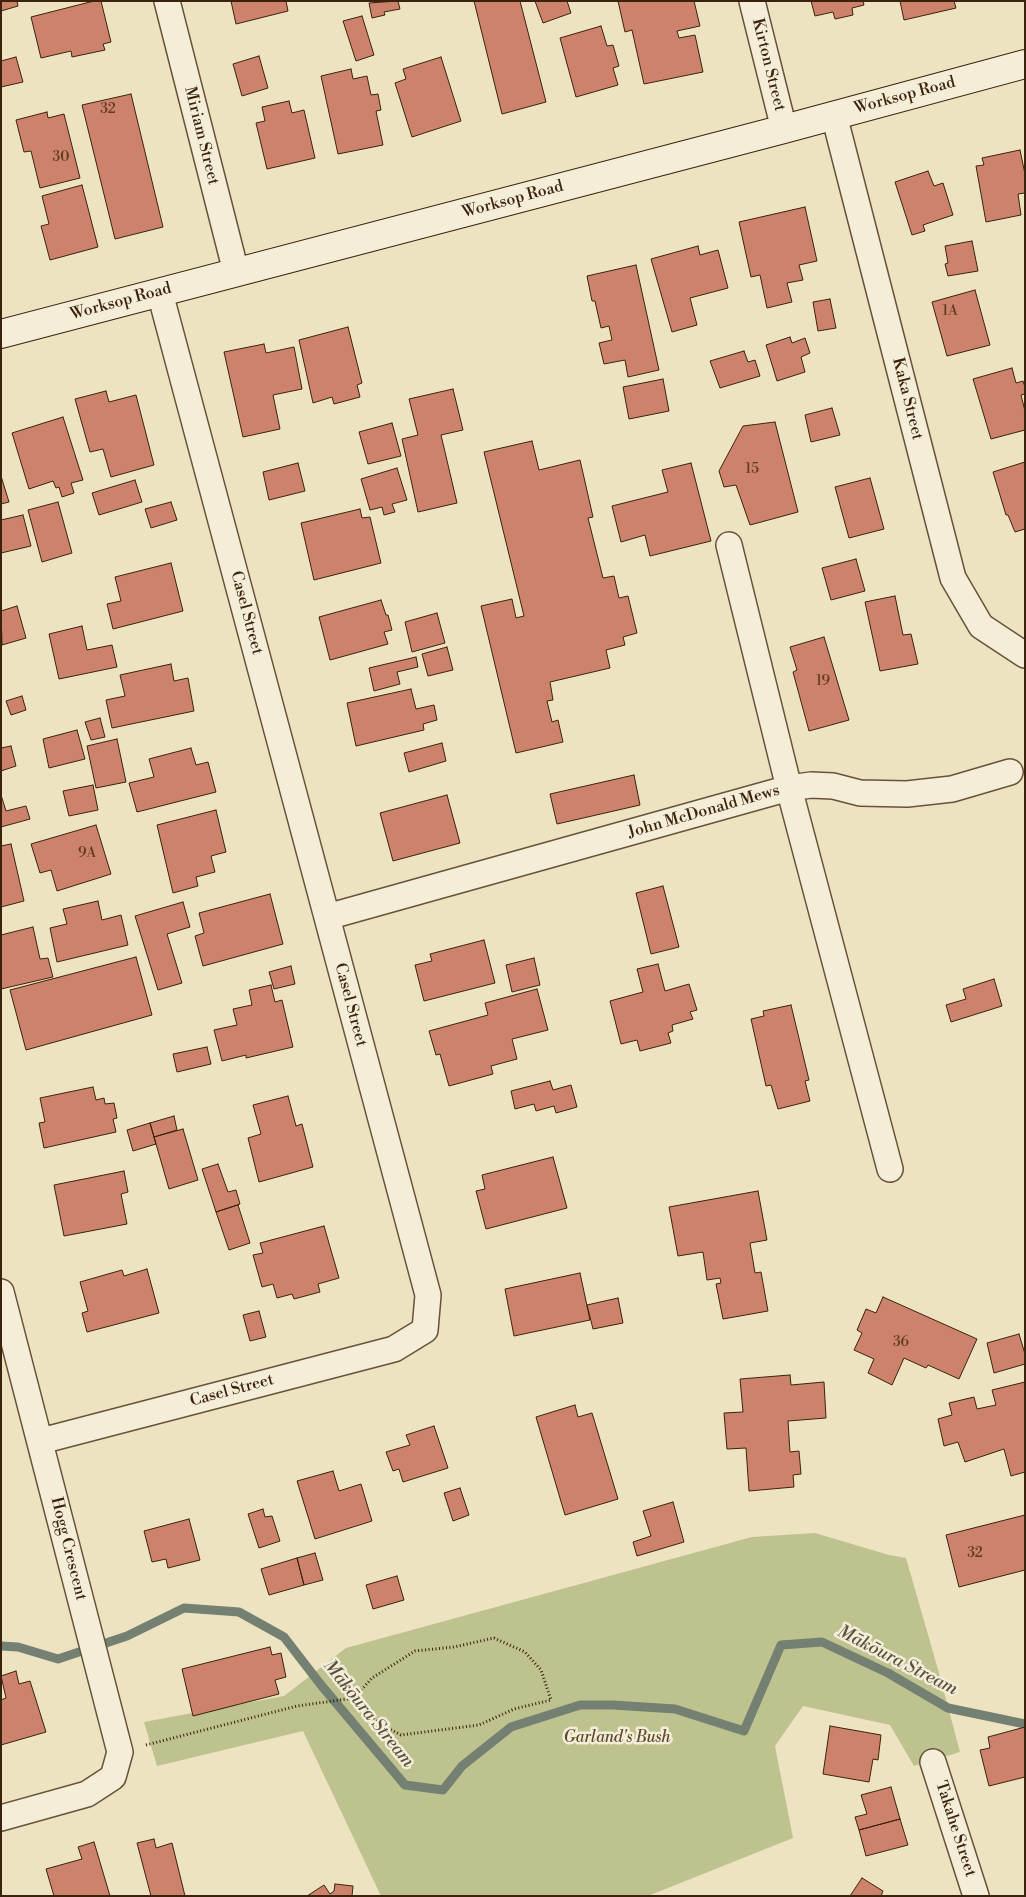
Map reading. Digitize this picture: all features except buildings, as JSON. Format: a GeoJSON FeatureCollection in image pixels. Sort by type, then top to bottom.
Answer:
{"type":"FeatureCollection","features":[{"type":"Feature","properties":{"kind":"street","name":"Miriam Street"},"geometry":{"type":"LineString","coordinates":[[166,1],[236,272]]}},
{"type":"Feature","properties":{"kind":"street","name":"Kirton Street"},"geometry":{"type":"LineString","coordinates":[[752,1],[784,129]]}},
{"type":"Feature","properties":{"kind":"street","name":"Worksop Road"},"geometry":{"type":"LineString","coordinates":[[1,334],[1025,64]]}},
{"type":"Feature","properties":{"kind":"street","name":"Kaka Street"},"geometry":{"type":"LineString","coordinates":[[834,115],[953,578],[980,626],[1025,655]]}},
{"type":"Feature","properties":{"kind":"street","name":"Casel Street"},"geometry":{"type":"LineString","coordinates":[[41,1440],[394,1349],[425,1330],[428,1296],[160,293]]}},
{"type":"Feature","properties":{"kind":"street"},"geometry":{"type":"LineString","coordinates":[[729,546],[789,788],[811,785],[833,786],[860,793],[907,794],[952,789],[1010,772]]}},
{"type":"Feature","properties":{"kind":"street","name":"John McDonald Mews"},"geometry":{"type":"LineString","coordinates":[[327,917],[789,788],[890,1169]]}},
{"type":"Feature","properties":{"kind":"street","name":"Hogg Crescent"},"geometry":{"type":"LineString","coordinates":[[1,1292],[41,1440],[120,1752]]}},
{"type":"Feature","properties":{"kind":"street"},"geometry":{"type":"LineString","coordinates":[[1,1818],[87,1794],[113,1777],[120,1752]]}},
{"type":"Feature","properties":{"kind":"street","name":"Takahe Street"},"geometry":{"type":"LineString","coordinates":[[933,1762],[976,1896]]}},
{"type":"Feature","properties":{"kind":"path"},"geometry":{"type":"LineString","coordinates":[[120,1752],[297,1706],[354,1698],[372,1678],[415,1651],[454,1647],[494,1638],[525,1652],[540,1670],[551,1700],[514,1709],[479,1725],[401,1735],[380,1724],[354,1698]]}},
{"type":"Feature","properties":{"kind":"green space","name":"Garland's Bush"},"geometry":{"type":"Polygon","coordinates":[[[815,1533],[889,1555],[906,1558],[960,1752],[914,1766],[890,1725],[803,1706],[775,1746],[793,1838],[648,1896],[381,1896],[303,1731],[157,1766],[144,1722],[284,1696],[346,1648],[752,1537],[815,1533]]]}},
{"type":"Feature","properties":{"kind":"waterway","name":"Mākōura Stream"},"geometry":{"type":"LineString","coordinates":[[1,1646],[18,1647],[58,1659],[127,1636],[184,1608],[239,1612],[284,1637],[321,1685],[405,1785],[443,1790],[462,1766],[511,1727],[580,1705],[675,1709],[744,1731],[781,1645],[822,1642],[888,1673],[948,1708],[1025,1724]]}}]}
